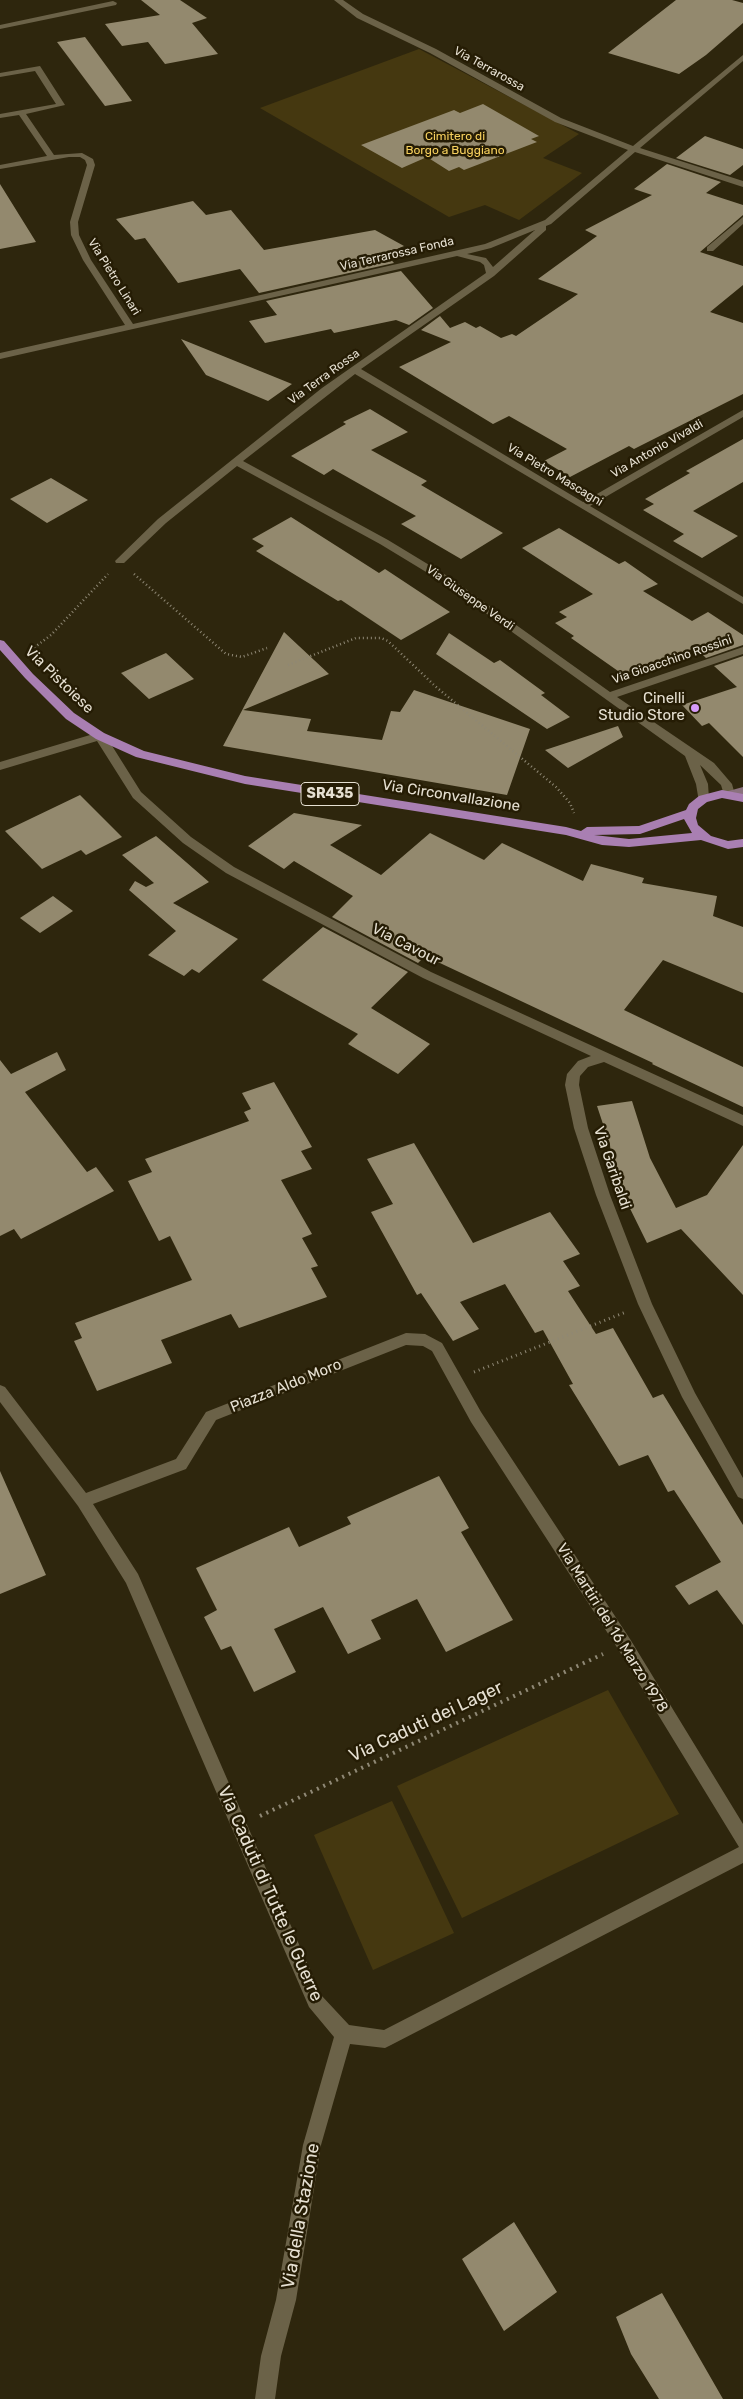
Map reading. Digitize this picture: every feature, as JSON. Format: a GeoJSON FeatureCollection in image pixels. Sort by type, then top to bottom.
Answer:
{"type":"FeatureCollection","features":[{"type":"Feature","properties":{"kind":"main road","name":"Via Pistoiese"},"geometry":{"type":"LineString","coordinates":[[0,643],[70,716],[100,736]]}},
{"type":"Feature","properties":{"kind":"main road","name":"Via Circonvallazione"},"geometry":{"type":"LineString","coordinates":[[100,736],[140,754],[245,780],[566,830],[640,830],[690,813]]}},
{"type":"Feature","properties":{"kind":"main road"},"geometry":{"type":"LineString","coordinates":[[729,795],[743,791]]}},
{"type":"Feature","properties":{"kind":"main road"},"geometry":{"type":"LineString","coordinates":[[702,836],[693,827],[690,813],[697,802],[703,798],[715,795],[743,798]]}},
{"type":"Feature","properties":{"kind":"main road","name":"Via Circonvallazione"},"geometry":{"type":"LineString","coordinates":[[566,830],[602,841],[614,842],[702,836],[720,843],[741,845]]}},
{"type":"Feature","properties":{"kind":"street","name":"Via Terrarossa"},"geometry":{"type":"LineString","coordinates":[[338,0],[360,16],[433,52],[558,120],[634,150],[743,184]]}},
{"type":"Feature","properties":{"kind":"street"},"geometry":{"type":"LineString","coordinates":[[0,27],[113,3]]}},
{"type":"Feature","properties":{"kind":"street","name":"Via Terrarossa Fonda"},"geometry":{"type":"LineString","coordinates":[[0,356],[452,255],[488,246],[548,222],[743,58]]}},
{"type":"Feature","properties":{"kind":"street"},"geometry":{"type":"LineString","coordinates":[[0,75],[37,68],[61,105],[0,116]]}},
{"type":"Feature","properties":{"kind":"street"},"geometry":{"type":"LineString","coordinates":[[0,167],[52,158],[21,112]]}},
{"type":"Feature","properties":{"kind":"street","name":"Via Pietro Linari"},"geometry":{"type":"LineString","coordinates":[[52,158],[82,155],[91,161],[74,222],[75,234],[87,260],[130,326]]}},
{"type":"Feature","properties":{"kind":"street"},"geometry":{"type":"LineString","coordinates":[[710,249],[743,220]]}},
{"type":"Feature","properties":{"kind":"street","name":"Via Terra Rossa"},"geometry":{"type":"LineString","coordinates":[[120,561],[162,522],[324,390],[491,274],[548,222]]}},
{"type":"Feature","properties":{"kind":"street"},"geometry":{"type":"LineString","coordinates":[[452,255],[470,256],[483,260],[488,264],[491,274]]}},
{"type":"Feature","properties":{"kind":"street","name":"Via Pietro Mascagni"},"geometry":{"type":"LineString","coordinates":[[355,370],[743,601]]}},
{"type":"Feature","properties":{"kind":"street","name":"Via Antonio Vivaldi"},"geometry":{"type":"LineString","coordinates":[[583,506],[743,413]]}},
{"type":"Feature","properties":{"kind":"street","name":"Via Giuseppe Verdi"},"geometry":{"type":"LineString","coordinates":[[237,462],[433,571],[718,773],[726,784],[729,795]]}},
{"type":"Feature","properties":{"kind":"street","name":"Via Gioacchino Rossini"},"geometry":{"type":"LineString","coordinates":[[609,696],[743,650]]}},
{"type":"Feature","properties":{"kind":"street"},"geometry":{"type":"LineString","coordinates":[[0,766],[100,736]]}},
{"type":"Feature","properties":{"kind":"street","name":"Via Cavour"},"geometry":{"type":"LineString","coordinates":[[100,736],[137,795],[187,840],[230,870],[427,975],[743,1121]]}},
{"type":"Feature","properties":{"kind":"street"},"geometry":{"type":"LineString","coordinates":[[690,754],[702,784],[703,798]]}},
{"type":"Feature","properties":{"kind":"street","name":"Via Garibaldi"},"geometry":{"type":"LineString","coordinates":[[605,1057],[583,1064],[574,1074],[572,1085],[581,1128],[603,1196],[644,1304],[685,1388],[743,1492]]}},
{"type":"Feature","properties":{"kind":"street","name":"Piazza Aldo Moro"},"geometry":{"type":"LineString","coordinates":[[84,1501],[181,1464],[211,1416],[406,1339],[425,1340],[437,1348],[476,1418]]}},
{"type":"Feature","properties":{"kind":"street","name":"Via Caduti di Tutte le Guerre"},"geometry":{"type":"LineString","coordinates":[[0,1391],[84,1501],[132,1579],[315,2001],[344,2034]]}},
{"type":"Feature","properties":{"kind":"street","name":"Via Martiri del 16 Marzo 1978"},"geometry":{"type":"LineString","coordinates":[[476,1418],[624,1644],[743,1840]]}},
{"type":"Feature","properties":{"kind":"street"},"geometry":{"type":"LineString","coordinates":[[344,2034],[385,2039],[743,1854]]}},
{"type":"Feature","properties":{"kind":"street","name":"Via della Stazione"},"geometry":{"type":"LineString","coordinates":[[265,2399],[271,2356],[286,2300],[312,2145],[344,2034]]}},
{"type":"Feature","properties":{"kind":"path"},"geometry":{"type":"LineString","coordinates":[[16,660],[51,634],[120,561],[161,600],[226,654],[242,657],[267,648]]}},
{"type":"Feature","properties":{"kind":"path"},"geometry":{"type":"LineString","coordinates":[[288,665],[356,638],[381,638],[388,641],[435,686],[556,787],[570,803],[579,831]]}},
{"type":"Feature","properties":{"kind":"path"},"geometry":{"type":"LineString","coordinates":[[455,1380],[644,1304]]}},
{"type":"Feature","properties":{"kind":"path","name":"Via Caduti dei Lager"},"geometry":{"type":"LineString","coordinates":[[239,1826],[624,1644]]}},
{"type":"Feature","properties":{"kind":"green space","name":"Cimitero di Borgo a Buggiano"},"geometry":{"type":"Polygon","coordinates":[[[419,49],[579,134],[543,158],[582,173],[519,220],[485,205],[449,217],[260,108],[419,49]]]}},
{"type":"Feature","properties":{"kind":"green space"},"geometry":{"type":"Polygon","coordinates":[[[608,1690],[679,1814],[462,1918],[397,1786],[608,1690]]]}},
{"type":"Feature","properties":{"kind":"green space"},"geometry":{"type":"Polygon","coordinates":[[[392,1801],[454,1933],[373,1970],[314,1835],[392,1801]]]}},
{"type":"Feature","properties":{"kind":"building"},"geometry":{"type":"Polygon","coordinates":[[[141,0],[180,0],[207,18],[192,23],[218,54],[165,64],[148,42],[122,46],[105,24],[160,15],[141,0]]]}},
{"type":"Feature","properties":{"kind":"building"},"geometry":{"type":"Polygon","coordinates":[[[676,0],[732,0],[743,3],[743,23],[706,55],[679,74],[608,53],[676,0]]]}},
{"type":"Feature","properties":{"kind":"building"},"geometry":{"type":"Polygon","coordinates":[[[85,37],[132,101],[105,106],[57,42],[85,37]]]}},
{"type":"Feature","properties":{"kind":"building"},"geometry":{"type":"Polygon","coordinates":[[[483,104],[539,136],[531,139],[537,142],[464,170],[459,167],[449,171],[427,157],[402,168],[361,145],[454,110],[460,113],[483,104]]]}},
{"type":"Feature","properties":{"kind":"building"},"geometry":{"type":"Polygon","coordinates":[[[705,136],[743,149],[743,165],[730,175],[676,158],[705,136]]]}},
{"type":"Feature","properties":{"kind":"building"},"geometry":{"type":"Polygon","coordinates":[[[667,164],[721,182],[706,193],[743,205],[743,215],[700,252],[743,266],[743,285],[710,312],[743,323],[743,394],[634,449],[629,446],[570,477],[544,461],[567,449],[509,416],[493,424],[399,367],[451,342],[421,330],[440,316],[450,328],[465,322],[476,328],[480,326],[501,338],[512,334],[516,336],[578,294],[538,279],[597,236],[585,230],[652,195],[634,189],[667,164]]]}},
{"type":"Feature","properties":{"kind":"building"},"geometry":{"type":"Polygon","coordinates":[[[0,184],[36,242],[0,249],[0,184]]]}},
{"type":"Feature","properties":{"kind":"building"},"geometry":{"type":"Polygon","coordinates":[[[193,201],[206,215],[231,210],[264,250],[375,230],[404,246],[386,254],[394,263],[259,293],[240,269],[178,283],[145,238],[135,240],[116,219],[193,201]]]}},
{"type":"Feature","properties":{"kind":"building"},"geometry":{"type":"Polygon","coordinates":[[[401,271],[433,308],[409,325],[396,320],[334,333],[331,329],[265,343],[249,321],[277,315],[266,301],[401,271]]]}},
{"type":"Feature","properties":{"kind":"building"},"geometry":{"type":"Polygon","coordinates":[[[181,339],[292,384],[268,401],[206,375],[181,339]]]}},
{"type":"Feature","properties":{"kind":"building"},"geometry":{"type":"Polygon","coordinates":[[[370,409],[408,432],[371,450],[427,481],[421,485],[503,533],[461,559],[401,524],[416,516],[333,469],[324,475],[291,456],[346,424],[343,422],[370,409]]]}},
{"type":"Feature","properties":{"kind":"building"},"geometry":{"type":"Polygon","coordinates":[[[743,439],[743,482],[693,511],[738,536],[702,558],[673,541],[684,534],[643,510],[654,504],[645,499],[690,473],[686,471],[743,439]]]}},
{"type":"Feature","properties":{"kind":"building"},"geometry":{"type":"Polygon","coordinates":[[[51,478],[88,500],[47,523],[10,499],[51,478]]]}},
{"type":"Feature","properties":{"kind":"building"},"geometry":{"type":"Polygon","coordinates":[[[291,517],[379,573],[385,569],[450,612],[401,640],[341,600],[338,601],[256,551],[264,546],[252,539],[291,517]]]}},
{"type":"Feature","properties":{"kind":"building"},"geometry":{"type":"Polygon","coordinates":[[[559,528],[619,564],[625,561],[658,584],[643,591],[692,621],[708,612],[743,635],[743,645],[706,658],[695,647],[649,673],[644,669],[628,678],[571,638],[574,636],[555,623],[567,617],[559,612],[593,594],[522,548],[559,528]]]}},
{"type":"Feature","properties":{"kind":"building"},"geometry":{"type":"Polygon","coordinates":[[[284,632],[329,674],[243,710],[311,719],[307,731],[382,740],[391,711],[400,712],[414,690],[530,729],[507,795],[223,746],[284,632]]]}},
{"type":"Feature","properties":{"kind":"building"},"geometry":{"type":"Polygon","coordinates":[[[449,633],[494,663],[500,660],[545,693],[541,695],[570,717],[547,729],[436,654],[449,633]]]}},
{"type":"Feature","properties":{"kind":"building"},"geometry":{"type":"Polygon","coordinates":[[[166,653],[194,679],[149,699],[121,673],[166,653]]]}},
{"type":"Feature","properties":{"kind":"building"},"geometry":{"type":"Polygon","coordinates":[[[743,656],[743,757],[709,723],[702,726],[682,705],[737,687],[714,666],[743,656]]]}},
{"type":"Feature","properties":{"kind":"building"},"geometry":{"type":"Polygon","coordinates":[[[618,726],[623,737],[568,768],[545,750],[618,726]]]}},
{"type":"Feature","properties":{"kind":"building"},"geometry":{"type":"Polygon","coordinates":[[[80,795],[122,837],[86,855],[81,850],[42,869],[5,831],[80,795]]]}},
{"type":"Feature","properties":{"kind":"building"},"geometry":{"type":"Polygon","coordinates":[[[294,813],[362,825],[330,845],[381,875],[430,833],[484,860],[502,843],[583,881],[591,864],[644,878],[642,883],[717,896],[713,916],[743,927],[743,993],[663,960],[624,1010],[743,1067],[743,1107],[425,956],[418,963],[332,917],[353,896],[294,861],[284,869],[248,846],[294,813]]]}},
{"type":"Feature","properties":{"kind":"building"},"geometry":{"type":"Polygon","coordinates":[[[156,836],[209,882],[173,903],[238,939],[199,973],[192,969],[184,976],[148,955],[176,931],[129,890],[135,881],[146,887],[154,883],[122,855],[156,836]]]}},
{"type":"Feature","properties":{"kind":"building"},"geometry":{"type":"Polygon","coordinates":[[[53,896],[73,911],[40,933],[20,918],[53,896]]]}},
{"type":"Feature","properties":{"kind":"building"},"geometry":{"type":"Polygon","coordinates":[[[323,927],[408,972],[371,1008],[430,1044],[398,1074],[348,1044],[358,1034],[262,980],[323,927]]]}},
{"type":"Feature","properties":{"kind":"building"},"geometry":{"type":"Polygon","coordinates":[[[57,1052],[66,1070],[25,1092],[87,1172],[96,1167],[114,1191],[21,1239],[14,1229],[0,1236],[0,1060],[11,1074],[57,1052]]]}},
{"type":"Feature","properties":{"kind":"building"},"geometry":{"type":"Polygon","coordinates":[[[274,1082],[312,1147],[301,1151],[312,1169],[281,1180],[312,1234],[302,1238],[318,1266],[311,1268],[327,1297],[239,1328],[231,1314],[161,1340],[172,1363],[97,1391],[74,1341],[82,1338],[75,1323],[192,1280],[170,1236],[159,1241],[128,1181],[152,1172],[145,1159],[249,1121],[244,1112],[251,1109],[242,1093],[274,1082]]]}},
{"type":"Feature","properties":{"kind":"building"},"geometry":{"type":"Polygon","coordinates":[[[632,1101],[650,1158],[676,1208],[707,1195],[743,1145],[743,1295],[681,1229],[647,1243],[613,1174],[610,1145],[597,1106],[632,1101]]]}},
{"type":"Feature","properties":{"kind":"building"},"geometry":{"type":"Polygon","coordinates":[[[414,1143],[473,1243],[550,1212],[580,1254],[563,1261],[580,1286],[568,1291],[596,1334],[613,1328],[653,1398],[663,1394],[743,1525],[743,1625],[717,1590],[689,1605],[675,1586],[721,1562],[674,1490],[668,1492],[648,1455],[619,1466],[569,1385],[573,1384],[543,1330],[535,1333],[505,1284],[460,1302],[479,1329],[453,1341],[421,1293],[417,1295],[371,1212],[393,1204],[367,1159],[414,1143]]]}},
{"type":"Feature","properties":{"kind":"building"},"geometry":{"type":"Polygon","coordinates":[[[0,1471],[46,1575],[0,1594],[0,1471]]]}},
{"type":"Feature","properties":{"kind":"building"},"geometry":{"type":"Polygon","coordinates":[[[439,1476],[469,1528],[461,1532],[513,1620],[446,1652],[417,1599],[371,1620],[381,1639],[348,1654],[323,1607],[274,1629],[296,1672],[254,1692],[231,1646],[221,1650],[204,1617],[217,1610],[196,1568],[289,1527],[299,1547],[351,1524],[347,1517],[439,1476]]]}},
{"type":"Feature","properties":{"kind":"building"},"geometry":{"type":"Polygon","coordinates":[[[514,2222],[557,2292],[504,2331],[462,2259],[514,2222]]]}},
{"type":"Feature","properties":{"kind":"building"},"geometry":{"type":"Polygon","coordinates":[[[662,2293],[723,2399],[659,2399],[631,2354],[616,2317],[662,2293]]]}},
{"type":"Feature","properties":{"kind":"place","name":"Cinelli Studio Store"},"geometry":{"type":"Point","coordinates":[695,708]}}]}
